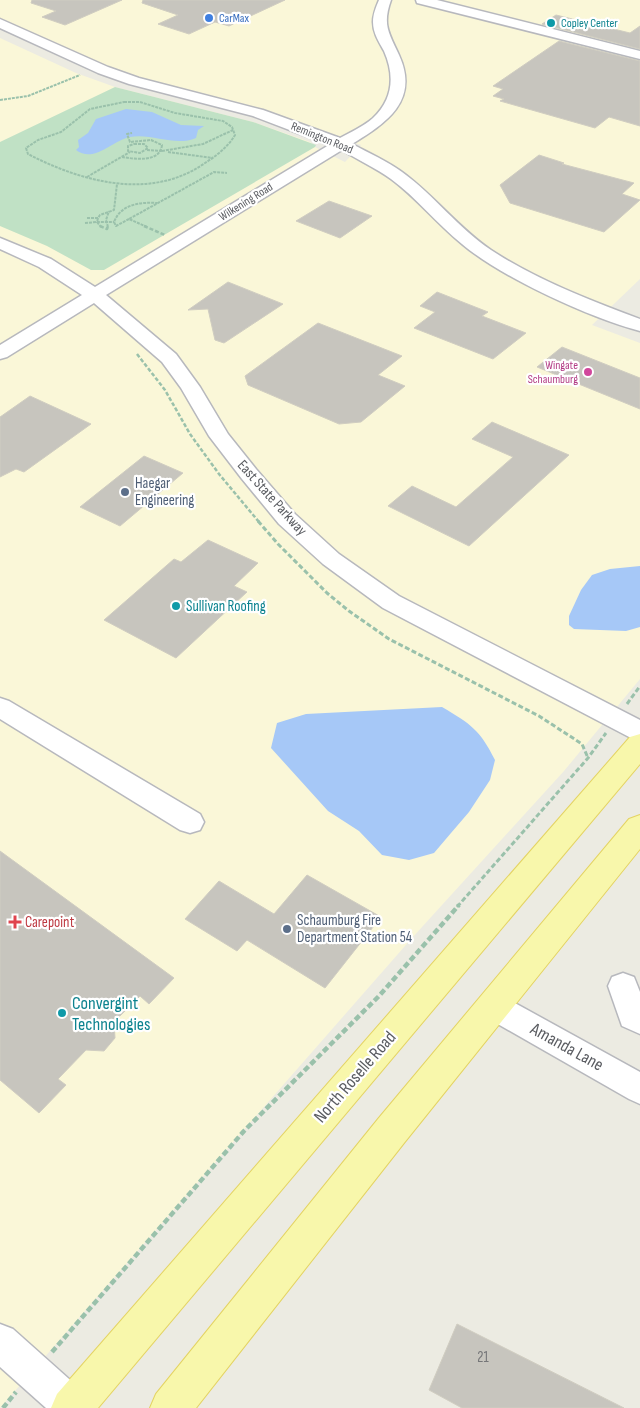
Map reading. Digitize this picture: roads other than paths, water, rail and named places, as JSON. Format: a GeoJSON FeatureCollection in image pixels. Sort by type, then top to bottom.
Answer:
{"type":"FeatureCollection","features":[{"type":"Feature","properties":{"kind":"main road","name":"North Roselle Road"},"geometry":{"type":"LineString","coordinates":[[72,1407],[640,745]]}},
{"type":"Feature","properties":{"kind":"main road"},"geometry":{"type":"LineString","coordinates":[[170,1408],[640,827]]}},
{"type":"Feature","properties":{"kind":"street","name":"Wilkening Road"},"geometry":{"type":"LineString","coordinates":[[0,352],[377,122],[390,107],[399,92],[394,54],[382,37],[378,17],[385,0]]}},
{"type":"Feature","properties":{"kind":"street"},"geometry":{"type":"LineString","coordinates":[[422,0],[640,55]]}},
{"type":"Feature","properties":{"kind":"street","name":"Remington Road"},"geometry":{"type":"LineString","coordinates":[[0,23],[103,70],[134,81],[258,113],[342,144],[397,176],[468,241],[486,254],[534,281],[592,307],[640,324]]}},
{"type":"Feature","properties":{"kind":"street","name":"East State Parkway"},"geometry":{"type":"LineString","coordinates":[[0,243],[45,263],[95,295],[169,358],[190,387],[220,436],[249,474],[287,519],[331,559],[391,602],[640,731]]}},
{"type":"Feature","properties":{"kind":"street"},"geometry":{"type":"LineString","coordinates":[[0,707],[190,822]]}},
{"type":"Feature","properties":{"kind":"street"},"geometry":{"type":"LineString","coordinates":[[623,986],[633,1016],[640,1020]]}},
{"type":"Feature","properties":{"kind":"street","name":"Amanda Lane"},"geometry":{"type":"LineString","coordinates":[[494,1006],[640,1089]]}},
{"type":"Feature","properties":{"kind":"street"},"geometry":{"type":"LineString","coordinates":[[0,1342],[72,1407]]}},
{"type":"Feature","properties":{"kind":"water"},"geometry":{"type":"Polygon","coordinates":[[[126,109],[152,112],[181,125],[204,126],[198,130],[196,138],[188,140],[172,141],[138,136],[124,139],[97,153],[83,154],[76,150],[79,147],[78,140],[88,133],[96,119],[126,109]]]}},
{"type":"Feature","properties":{"kind":"water"},"geometry":{"type":"Polygon","coordinates":[[[640,566],[640,627],[626,631],[574,629],[569,625],[569,616],[581,590],[592,575],[610,569],[640,566]]]}},
{"type":"Feature","properties":{"kind":"water"},"geometry":{"type":"Polygon","coordinates":[[[442,707],[474,729],[484,741],[495,760],[490,780],[469,812],[434,853],[409,860],[382,855],[359,831],[328,811],[271,748],[277,723],[306,714],[442,707]]]}},
{"type":"Feature","properties":{"kind":"place","name":"CarMax"},"geometry":{"type":"Point","coordinates":[209,18]}},
{"type":"Feature","properties":{"kind":"place","name":"Copley Center"},"geometry":{"type":"Point","coordinates":[551,23]}},
{"type":"Feature","properties":{"kind":"place","name":"Wingate Schaumburg"},"geometry":{"type":"Point","coordinates":[588,372]}},
{"type":"Feature","properties":{"kind":"place","name":"Haegar Engineering"},"geometry":{"type":"Point","coordinates":[125,492]}},
{"type":"Feature","properties":{"kind":"place","name":"Sullivan Roofing"},"geometry":{"type":"Point","coordinates":[176,606]}},
{"type":"Feature","properties":{"kind":"place","name":"Carepoint"},"geometry":{"type":"Point","coordinates":[15,922]}},
{"type":"Feature","properties":{"kind":"place","name":"Schaumburg Fire Department Station 54"},"geometry":{"type":"Point","coordinates":[287,929]}},
{"type":"Feature","properties":{"kind":"place","name":"Convergint Technologies"},"geometry":{"type":"Point","coordinates":[62,1013]}}]}
